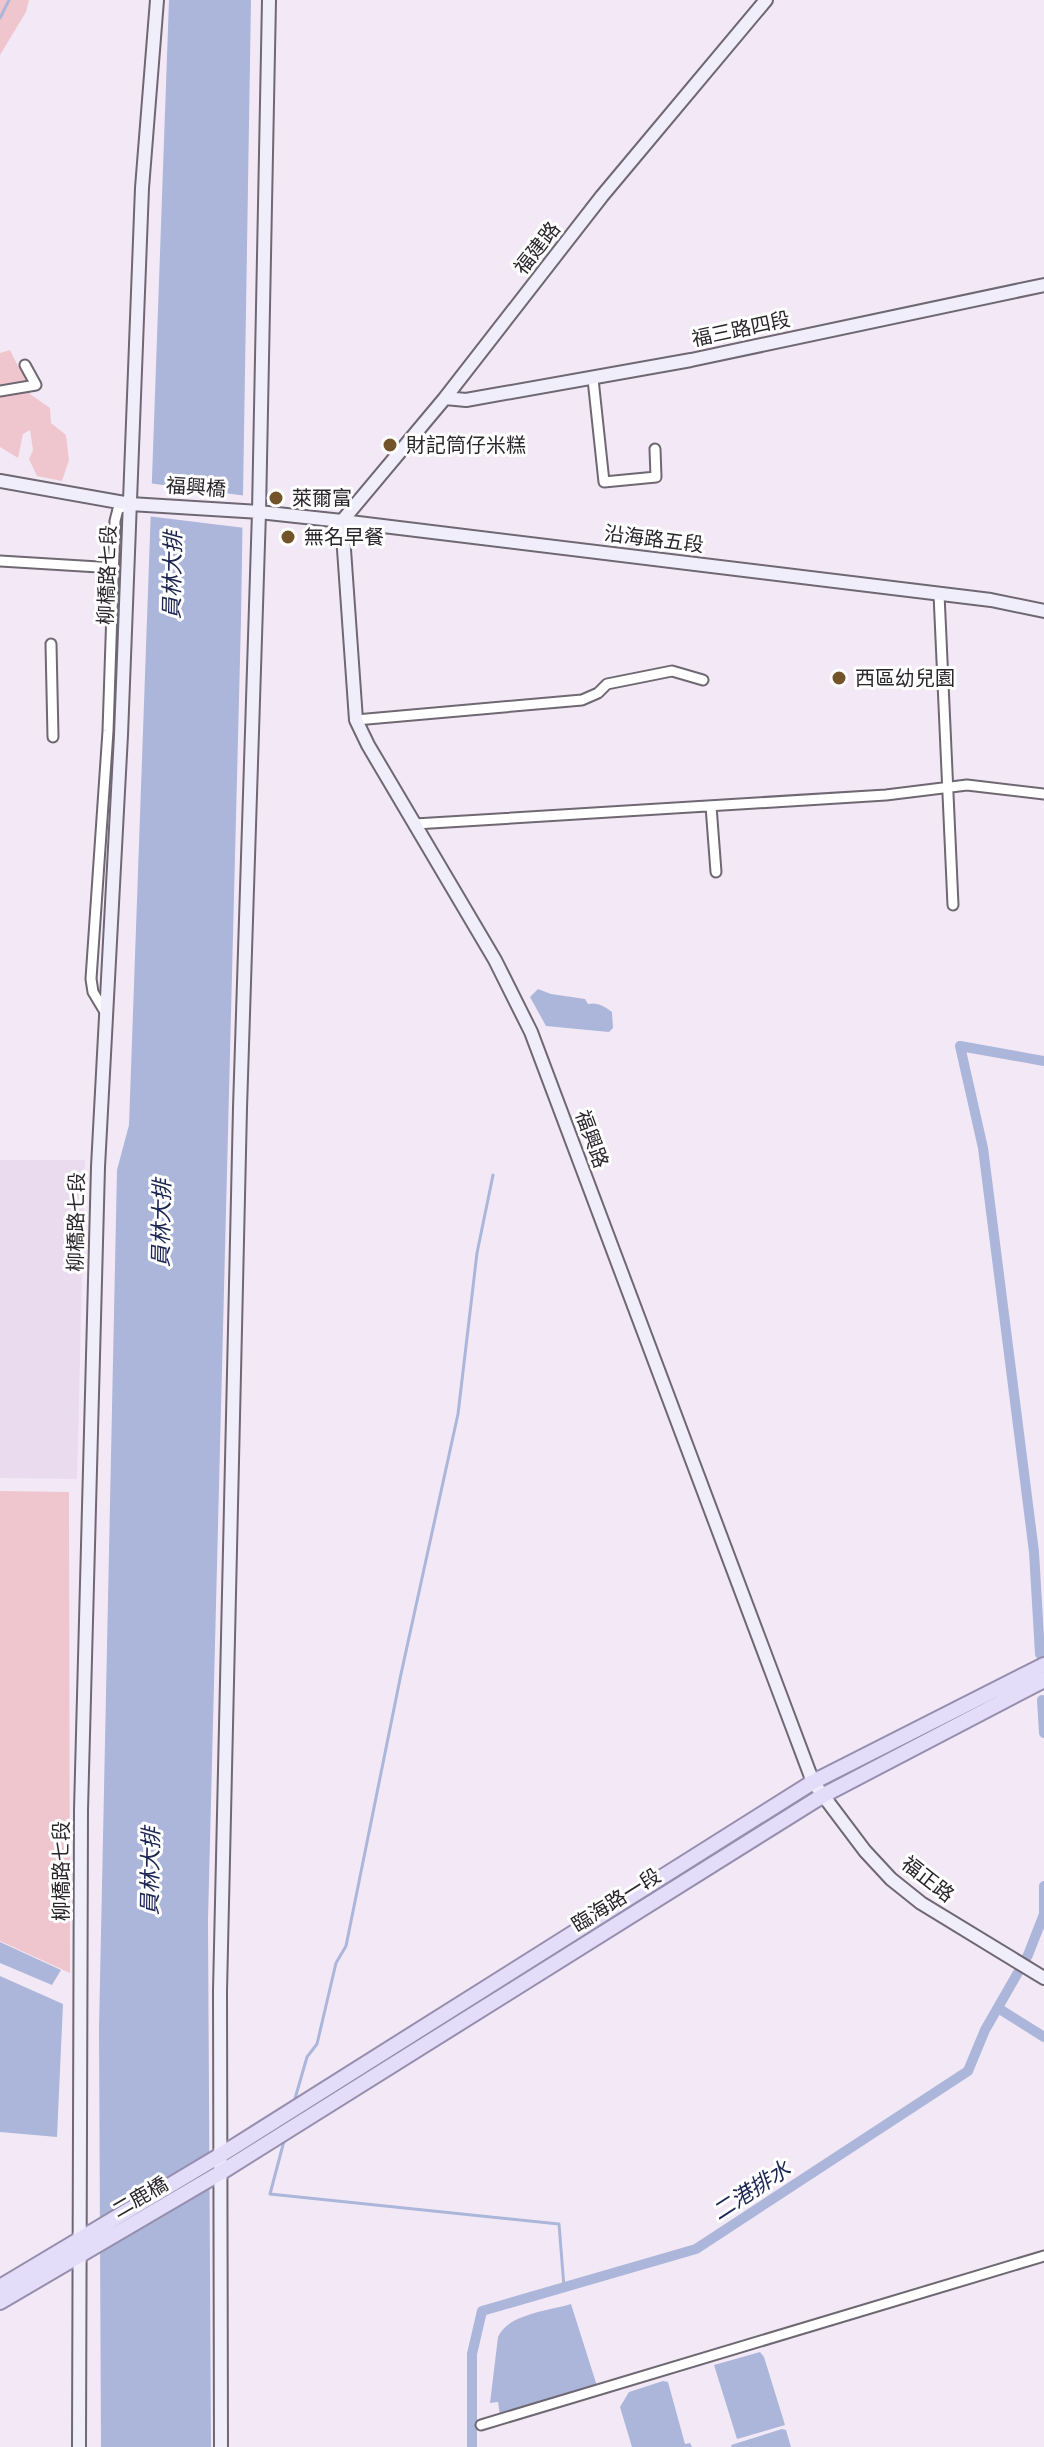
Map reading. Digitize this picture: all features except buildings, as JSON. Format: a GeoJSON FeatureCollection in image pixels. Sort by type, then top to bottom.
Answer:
{"type":"FeatureCollection","features":[{"type":"Feature","properties":{"kind":"main road","name":"柳橋路七段"},"geometry":{"type":"LineString","coordinates":[[79,2447],[81,1810],[98,1167],[121,735],[142,188],[157,0]]}},
{"type":"Feature","properties":{"kind":"main road"},"geometry":{"type":"LineString","coordinates":[[221,2447],[216,2167],[239,1156],[259,512],[269,0]]}},
{"type":"Feature","properties":{"kind":"main road","name":"福建路"},"geometry":{"type":"LineString","coordinates":[[342,521],[445,398],[602,196],[766,0]]}},
{"type":"Feature","properties":{"kind":"main road","name":"福三路四段"},"geometry":{"type":"LineString","coordinates":[[445,398],[466,400],[593,379],[1044,285]]}},
{"type":"Feature","properties":{"kind":"main road"},"geometry":{"type":"LineString","coordinates":[[0,481],[130,504]]}},
{"type":"Feature","properties":{"kind":"main road","name":"福興橋"},"geometry":{"type":"LineString","coordinates":[[130,504],[259,512]]}},
{"type":"Feature","properties":{"kind":"main road","name":"沿海路五段"},"geometry":{"type":"LineString","coordinates":[[259,512],[991,600],[1044,611]]}},
{"type":"Feature","properties":{"kind":"main road","name":"福興路"},"geometry":{"type":"LineString","coordinates":[[342,521],[356,720],[495,960],[531,1032],[813,1782]]}},
{"type":"Feature","properties":{"kind":"main road","name":"臨海路一段"},"geometry":{"type":"LineString","coordinates":[[216,2167],[813,1782],[1044,1665]]}},
{"type":"Feature","properties":{"kind":"main road","name":"臨海路一段"},"geometry":{"type":"LineString","coordinates":[[216,2167],[822,1796],[1044,1680]]}},
{"type":"Feature","properties":{"kind":"main road","name":"福正路"},"geometry":{"type":"LineString","coordinates":[[813,1782],[865,1851],[891,1879],[921,1903],[1044,1978]]}},
{"type":"Feature","properties":{"kind":"main road","name":"二鹿橋"},"geometry":{"type":"LineString","coordinates":[[0,2287],[98,2228],[216,2167]]}},
{"type":"Feature","properties":{"kind":"main road","name":"二鹿橋"},"geometry":{"type":"LineString","coordinates":[[0,2302],[99,2244],[216,2167]]}},
{"type":"Feature","properties":{"kind":"street"},"geometry":{"type":"LineString","coordinates":[[0,391],[36,385],[25,365]]}},
{"type":"Feature","properties":{"kind":"street"},"geometry":{"type":"LineString","coordinates":[[593,379],[604,482],[656,477],[655,449]]}},
{"type":"Feature","properties":{"kind":"street"},"geometry":{"type":"LineString","coordinates":[[105,1012],[93,992],[91,979],[108,731],[115,521],[118,509],[130,504]]}},
{"type":"Feature","properties":{"kind":"street"},"geometry":{"type":"LineString","coordinates":[[0,561],[115,568]]}},
{"type":"Feature","properties":{"kind":"street"},"geometry":{"type":"LineString","coordinates":[[939,594],[953,905]]}},
{"type":"Feature","properties":{"kind":"street"},"geometry":{"type":"LineString","coordinates":[[51,644],[53,737]]}},
{"type":"Feature","properties":{"kind":"street"},"geometry":{"type":"LineString","coordinates":[[356,720],[582,700],[598,693],[607,684],[672,671],[703,680]]}},
{"type":"Feature","properties":{"kind":"street"},"geometry":{"type":"LineString","coordinates":[[415,824],[886,795],[967,785],[1044,794]]}},
{"type":"Feature","properties":{"kind":"street"},"geometry":{"type":"LineString","coordinates":[[711,806],[716,872]]}},
{"type":"Feature","properties":{"kind":"street"},"geometry":{"type":"LineString","coordinates":[[481,2425],[1044,2256]]}},
{"type":"Feature","properties":{"kind":"shaded area"},"geometry":{"type":"Polygon","coordinates":[[[0,0],[29,0],[26,12],[0,55],[0,0]]]}},
{"type":"Feature","properties":{"kind":"shaded area"},"geometry":{"type":"Polygon","coordinates":[[[10,350],[18,366],[31,368],[30,394],[50,408],[51,423],[66,435],[69,460],[62,481],[37,476],[29,459],[33,450],[30,430],[23,434],[18,458],[0,447],[0,353],[10,350]]]}},
{"type":"Feature","properties":{"kind":"shaded area"},"geometry":{"type":"Polygon","coordinates":[[[0,1160],[85,1160],[77,1479],[0,1478],[0,1160]]]}},
{"type":"Feature","properties":{"kind":"shaded area"},"geometry":{"type":"Polygon","coordinates":[[[0,1491],[69,1492],[70,1973],[0,1941],[0,1491]]]}},
{"type":"Feature","properties":{"kind":"water","name":"員林大排"},"geometry":{"type":"Polygon","coordinates":[[[169,0],[251,0],[241,620],[208,1920],[211,2447],[101,2447],[99,2028],[117,1170],[129,1125],[169,0]]]}},
{"type":"Feature","properties":{"kind":"water"},"geometry":{"type":"Polygon","coordinates":[[[538,989],[604,1006],[612,1012],[613,1028],[609,1032],[546,1026],[530,997],[538,989]]]}},
{"type":"Feature","properties":{"kind":"water"},"geometry":{"type":"Polygon","coordinates":[[[0,1942],[61,1970],[52,1985],[0,1963],[0,1942]]]}},
{"type":"Feature","properties":{"kind":"water"},"geometry":{"type":"Polygon","coordinates":[[[0,1976],[63,2004],[57,2137],[0,2132],[0,1976]]]}},
{"type":"Feature","properties":{"kind":"water"},"geometry":{"type":"Polygon","coordinates":[[[571,2304],[597,2386],[500,2415],[498,2402],[490,2403],[498,2337],[503,2329],[519,2318],[571,2304]]]}},
{"type":"Feature","properties":{"kind":"water"},"geometry":{"type":"Polygon","coordinates":[[[760,2352],[785,2425],[737,2439],[714,2365],[760,2352]]]}},
{"type":"Feature","properties":{"kind":"water"},"geometry":{"type":"Polygon","coordinates":[[[668,2382],[685,2444],[690,2443],[692,2447],[632,2447],[620,2407],[629,2392],[668,2382]]]}},
{"type":"Feature","properties":{"kind":"water"},"geometry":{"type":"Polygon","coordinates":[[[786,2430],[791,2447],[731,2445],[786,2430]]]}},
{"type":"Feature","properties":{"kind":"pier"},"geometry":{"type":"Polygon","coordinates":[[[148,483],[247,496],[245,528],[147,516],[148,483]]]}},
{"type":"Feature","properties":{"kind":"waterway"},"geometry":{"type":"LineString","coordinates":[[0,18],[9,0]]}},
{"type":"Feature","properties":{"kind":"waterway"},"geometry":{"type":"LineString","coordinates":[[1040,1654],[1034,1552],[983,1148],[960,1046],[1044,1061]]}},
{"type":"Feature","properties":{"kind":"waterway"},"geometry":{"type":"LineString","coordinates":[[294,2102],[307,2057],[317,2044],[336,1963],[346,1946],[458,1414],[477,1253],[493,1175]]}},
{"type":"Feature","properties":{"kind":"waterway"},"geometry":{"type":"LineString","coordinates":[[1042,1700],[1044,1733]]}},
{"type":"Feature","properties":{"kind":"waterway","name":"二港排水"},"geometry":{"type":"LineString","coordinates":[[472,2447],[472,2354],[482,2311],[696,2249],[968,2071],[985,2030],[1028,1955],[1044,1914],[1044,1886]]}},
{"type":"Feature","properties":{"kind":"waterway"},"geometry":{"type":"LineString","coordinates":[[998,2008],[1044,2037]]}},
{"type":"Feature","properties":{"kind":"waterway"},"geometry":{"type":"LineString","coordinates":[[284,2141],[270,2194],[559,2224],[564,2287]]}},
{"type":"Feature","properties":{"kind":"place","name":"財記筒仔米糕"},"geometry":{"type":"Point","coordinates":[390,445]}},
{"type":"Feature","properties":{"kind":"place","name":"萊爾富"},"geometry":{"type":"Point","coordinates":[276,498]}},
{"type":"Feature","properties":{"kind":"place","name":"無名早餐"},"geometry":{"type":"Point","coordinates":[288,537]}},
{"type":"Feature","properties":{"kind":"place","name":"西區幼兒園"},"geometry":{"type":"Point","coordinates":[839,678]}}]}
